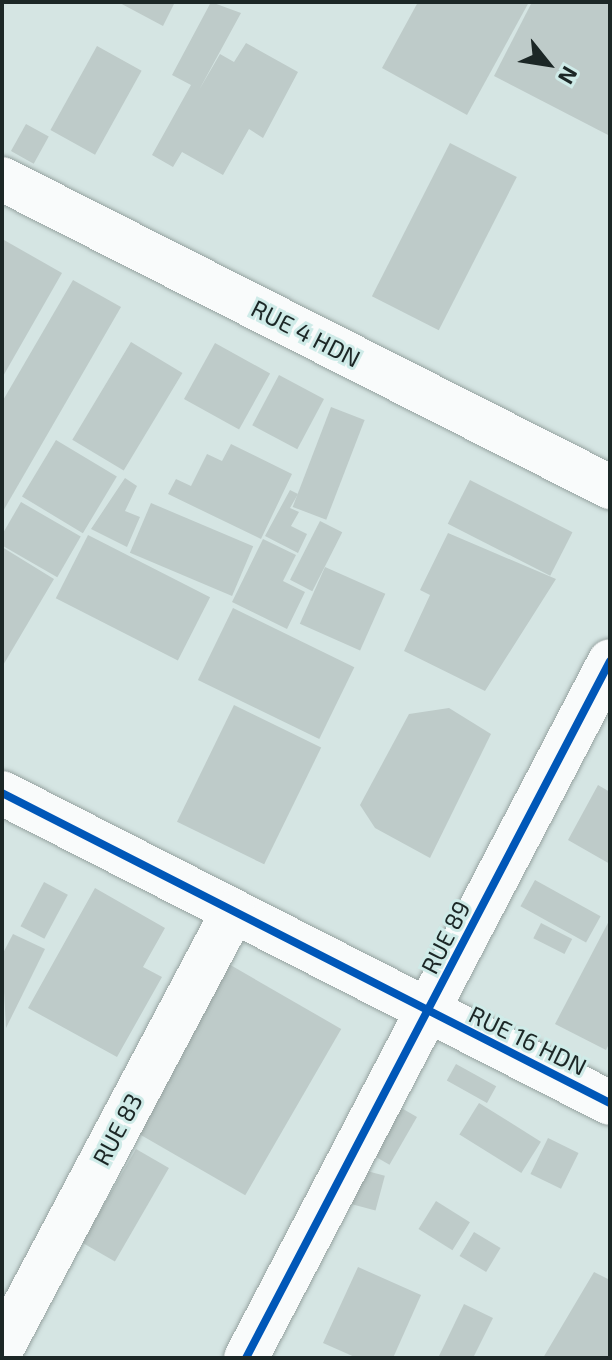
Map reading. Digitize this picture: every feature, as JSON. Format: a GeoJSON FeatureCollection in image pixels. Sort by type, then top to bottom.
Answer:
{"type":"FeatureCollection","features":[{"type":"Feature","properties":{"kind":"street","name":"RUE 4 HDN"},"geometry":{"type":"LineString","coordinates":[[2,179],[610,487]]}},
{"type":"Feature","properties":{"kind":"street","name":"RUE 89"},"geometry":{"type":"LineString","coordinates":[[246,1358],[429,1013],[610,661]]}},
{"type":"Feature","properties":{"kind":"street","name":"RUE 16 HDN"},"geometry":{"type":"LineString","coordinates":[[2,793],[610,1103]]}},
{"type":"Feature","properties":{"kind":"street","name":"RUE 83"},"geometry":{"type":"LineString","coordinates":[[2,1348],[233,911]]}},
{"type":"Feature","properties":{"kind":"building"},"geometry":{"type":"Polygon","coordinates":[[[118,2],[175,2],[163,26],[118,2]]]}},
{"type":"Feature","properties":{"kind":"building"},"geometry":{"type":"Polygon","coordinates":[[[211,2],[241,13],[199,90],[220,54],[234,62],[246,43],[298,72],[263,138],[249,129],[223,175],[182,152],[173,167],[152,155],[191,85],[172,75],[211,2]]]}},
{"type":"Feature","properties":{"kind":"building"},"geometry":{"type":"Polygon","coordinates":[[[418,2],[529,2],[467,115],[382,68],[418,2]]]}},
{"type":"Feature","properties":{"kind":"building"},"geometry":{"type":"Polygon","coordinates":[[[532,2],[610,2],[610,136],[494,76],[532,2]]]}},
{"type":"Feature","properties":{"kind":"building"},"geometry":{"type":"Polygon","coordinates":[[[97,46],[142,71],[95,155],[50,130],[97,46]]]}},
{"type":"Feature","properties":{"kind":"building"},"geometry":{"type":"Polygon","coordinates":[[[26,124],[49,137],[34,164],[11,151],[26,124]]]}},
{"type":"Feature","properties":{"kind":"building"},"geometry":{"type":"Polygon","coordinates":[[[450,143],[517,177],[439,330],[372,296],[450,143]]]}},
{"type":"Feature","properties":{"kind":"building"},"geometry":{"type":"Polygon","coordinates":[[[4,240],[62,273],[2,378],[2,244],[4,240]]]}},
{"type":"Feature","properties":{"kind":"building"},"geometry":{"type":"Polygon","coordinates":[[[73,280],[121,307],[2,513],[2,402],[73,280]]]}},
{"type":"Feature","properties":{"kind":"building"},"geometry":{"type":"Polygon","coordinates":[[[131,342],[182,373],[124,471],[72,440],[131,342]]]}},
{"type":"Feature","properties":{"kind":"building"},"geometry":{"type":"Polygon","coordinates":[[[215,343],[270,374],[239,430],[184,399],[215,343]]]}},
{"type":"Feature","properties":{"kind":"building"},"geometry":{"type":"Polygon","coordinates":[[[279,375],[324,399],[297,449],[252,425],[279,375]]]}},
{"type":"Feature","properties":{"kind":"building"},"geometry":{"type":"Polygon","coordinates":[[[331,407],[365,420],[326,520],[293,507],[331,407]]]}},
{"type":"Feature","properties":{"kind":"building"},"geometry":{"type":"Polygon","coordinates":[[[56,440],[117,477],[83,533],[22,497],[56,440]]]}},
{"type":"Feature","properties":{"kind":"building"},"geometry":{"type":"Polygon","coordinates":[[[231,444],[292,474],[261,539],[168,494],[176,479],[191,486],[207,454],[222,461],[231,444]]]}},
{"type":"Feature","properties":{"kind":"building"},"geometry":{"type":"Polygon","coordinates":[[[125,478],[137,486],[125,511],[140,517],[127,547],[91,529],[125,478]]]}},
{"type":"Feature","properties":{"kind":"building"},"geometry":{"type":"Polygon","coordinates":[[[470,480],[572,532],[550,576],[448,524],[470,480]]]}},
{"type":"Feature","properties":{"kind":"building"},"geometry":{"type":"Polygon","coordinates":[[[290,490],[298,494],[290,508],[299,512],[291,526],[307,534],[298,553],[265,536],[290,490]]]}},
{"type":"Feature","properties":{"kind":"building"},"geometry":{"type":"Polygon","coordinates":[[[21,502],[81,536],[57,577],[2,545],[2,535],[21,502]]]}},
{"type":"Feature","properties":{"kind":"building"},"geometry":{"type":"Polygon","coordinates":[[[151,503],[253,546],[232,596],[130,553],[151,503]]]}},
{"type":"Feature","properties":{"kind":"building"},"geometry":{"type":"Polygon","coordinates":[[[320,521],[342,532],[312,591],[290,580],[320,521]]]}},
{"type":"Feature","properties":{"kind":"building"},"geometry":{"type":"Polygon","coordinates":[[[448,533],[556,579],[485,691],[404,651],[430,595],[420,590],[448,533]]]}},
{"type":"Feature","properties":{"kind":"building"},"geometry":{"type":"Polygon","coordinates":[[[88,535],[210,597],[178,660],[56,598],[88,535]]]}},
{"type":"Feature","properties":{"kind":"building"},"geometry":{"type":"Polygon","coordinates":[[[263,539],[296,555],[283,581],[305,592],[287,629],[232,602],[263,539]]]}},
{"type":"Feature","properties":{"kind":"building"},"geometry":{"type":"Polygon","coordinates":[[[2,547],[54,579],[2,667],[2,547]]]}},
{"type":"Feature","properties":{"kind":"building"},"geometry":{"type":"Polygon","coordinates":[[[325,567],[385,594],[360,650],[300,624],[325,567]]]}},
{"type":"Feature","properties":{"kind":"building"},"geometry":{"type":"Polygon","coordinates":[[[233,608],[354,667],[319,739],[198,680],[233,608]]]}},
{"type":"Feature","properties":{"kind":"building"},"geometry":{"type":"Polygon","coordinates":[[[234,705],[321,748],[264,864],[177,822],[234,705]]]}},
{"type":"Feature","properties":{"kind":"building"},"geometry":{"type":"Polygon","coordinates":[[[449,708],[491,734],[430,858],[375,828],[360,805],[409,714],[449,708]]]}},
{"type":"Feature","properties":{"kind":"building"},"geometry":{"type":"Polygon","coordinates":[[[598,785],[610,792],[610,864],[568,840],[598,785]]]}},
{"type":"Feature","properties":{"kind":"building"},"geometry":{"type":"Polygon","coordinates":[[[535,880],[601,916],[586,943],[520,906],[535,880]]]}},
{"type":"Feature","properties":{"kind":"building"},"geometry":{"type":"Polygon","coordinates":[[[44,882],[68,895],[44,939],[21,926],[44,882]]]}},
{"type":"Feature","properties":{"kind":"building"},"geometry":{"type":"Polygon","coordinates":[[[95,888],[165,928],[143,967],[162,977],[117,1057],[28,1008],[95,888]]]}},
{"type":"Feature","properties":{"kind":"building"},"geometry":{"type":"Polygon","coordinates":[[[610,919],[610,1042],[606,1050],[555,1024],[610,919]]]}},
{"type":"Feature","properties":{"kind":"building"},"geometry":{"type":"Polygon","coordinates":[[[541,923],[572,939],[564,954],[533,938],[541,923]]]}},
{"type":"Feature","properties":{"kind":"building"},"geometry":{"type":"Polygon","coordinates":[[[13,934],[45,949],[6,1028],[2,955],[13,934]]]}},
{"type":"Feature","properties":{"kind":"building"},"geometry":{"type":"Polygon","coordinates":[[[220,959],[341,1029],[245,1195],[124,1125],[220,959]]]}},
{"type":"Feature","properties":{"kind":"building"},"geometry":{"type":"Polygon","coordinates":[[[456,1064],[496,1086],[487,1103],[447,1081],[456,1064]]]}},
{"type":"Feature","properties":{"kind":"building"},"geometry":{"type":"Polygon","coordinates":[[[391,1102],[417,1117],[389,1165],[363,1150],[391,1102]]]}},
{"type":"Feature","properties":{"kind":"building"},"geometry":{"type":"Polygon","coordinates":[[[479,1103],[541,1142],[521,1173],[459,1134],[479,1103]]]}},
{"type":"Feature","properties":{"kind":"building"},"geometry":{"type":"Polygon","coordinates":[[[548,1138],[579,1153],[561,1189],[530,1174],[548,1138]]]}},
{"type":"Feature","properties":{"kind":"building"},"geometry":{"type":"Polygon","coordinates":[[[136,1149],[169,1168],[115,1262],[82,1243],[136,1149]]]}},
{"type":"Feature","properties":{"kind":"building"},"geometry":{"type":"Polygon","coordinates":[[[352,1167],[385,1176],[376,1211],[343,1202],[352,1167]]]}},
{"type":"Feature","properties":{"kind":"building"},"geometry":{"type":"Polygon","coordinates":[[[436,1201],[470,1222],[452,1250],[419,1229],[436,1201]]]}},
{"type":"Feature","properties":{"kind":"building"},"geometry":{"type":"Polygon","coordinates":[[[474,1232],[501,1248],[486,1272],[460,1256],[474,1232]]]}},
{"type":"Feature","properties":{"kind":"building"},"geometry":{"type":"Polygon","coordinates":[[[358,1267],[421,1295],[393,1358],[357,1358],[323,1343],[358,1267]]]}},
{"type":"Feature","properties":{"kind":"building"},"geometry":{"type":"Polygon","coordinates":[[[594,1272],[610,1280],[610,1358],[543,1358],[594,1272]]]}},
{"type":"Feature","properties":{"kind":"building"},"geometry":{"type":"Polygon","coordinates":[[[464,1304],[493,1318],[473,1358],[438,1358],[464,1304]]]}},
{"type":"Feature","properties":{"kind":"cycle path"},"geometry":{"type":"LineString","coordinates":[[246,1358],[610,661]]}},
{"type":"Feature","properties":{"kind":"cycle path"},"geometry":{"type":"LineString","coordinates":[[2,793],[610,1103]]}}]}
